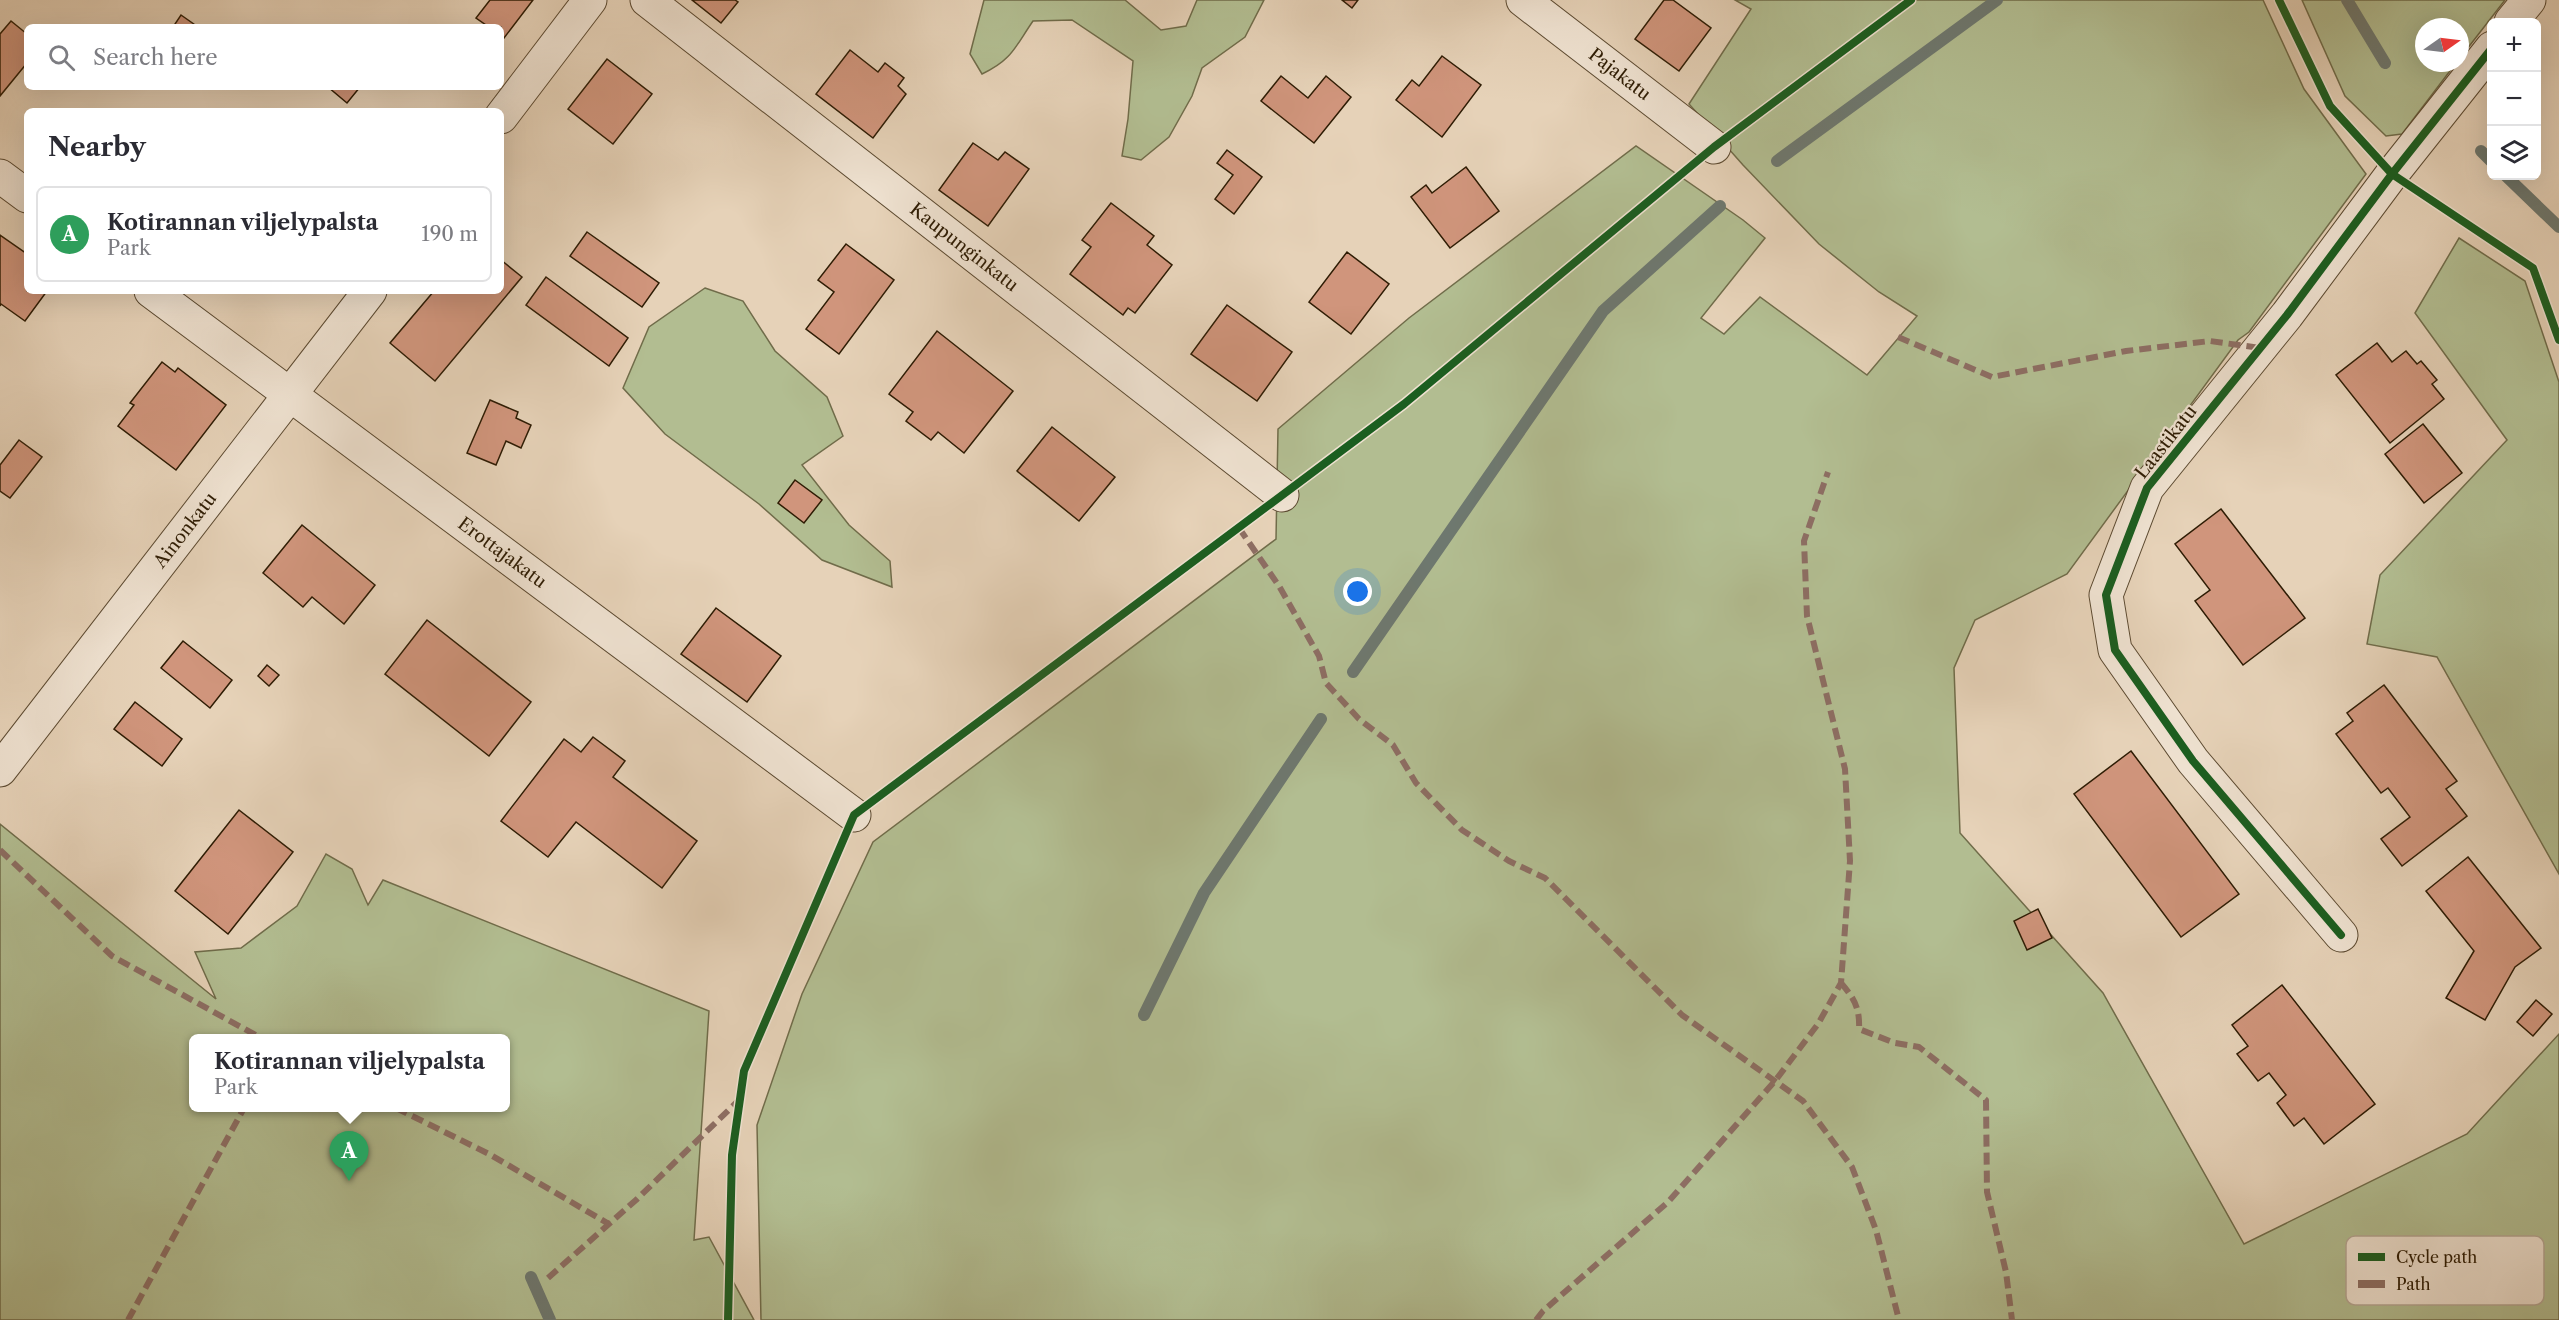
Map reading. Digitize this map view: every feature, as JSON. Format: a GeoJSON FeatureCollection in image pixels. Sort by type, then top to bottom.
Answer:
{"type":"FeatureCollection","features":[{"type":"Feature","properties":{"kind":"street"},"geometry":{"type":"LineString","coordinates":[[504,113],[590,0]]}},
{"type":"Feature","properties":{"kind":"street","name":"Kaupunginkatu"},"geometry":{"type":"LineString","coordinates":[[647,0],[1282,495]]}},
{"type":"Feature","properties":{"kind":"street","name":"Pajakatu"},"geometry":{"type":"LineString","coordinates":[[1523,0],[1714,147]]}},
{"type":"Feature","properties":{"kind":"street"},"geometry":{"type":"LineString","coordinates":[[2514,18],[2529,0]]}},
{"type":"Feature","properties":{"kind":"street","name":"Laastikatu"},"geometry":{"type":"LineString","coordinates":[[2341,935],[2193,761],[2115,650],[2106,595],[2147,488],[2287,315],[2392,174],[2487,54]]}},
{"type":"Feature","properties":{"kind":"street"},"geometry":{"type":"LineString","coordinates":[[0,176],[24,194]]}},
{"type":"Feature","properties":{"kind":"street","name":"Erottajakatu"},"geometry":{"type":"LineString","coordinates":[[155,294],[290,397],[854,815]]}},
{"type":"Feature","properties":{"kind":"street","name":"Ainonkatu"},"geometry":{"type":"LineString","coordinates":[[0,770],[368,294]]}},
{"type":"Feature","properties":{"kind":"green space"},"geometry":{"type":"Polygon","coordinates":[[[984,0],[1125,0],[1161,30],[1186,26],[1197,0],[1264,0],[1245,37],[1202,68],[1192,96],[1169,137],[1141,160],[1122,156],[1133,61],[1072,20],[1033,21],[1007,58],[982,74],[970,54],[984,0]]]}},
{"type":"Feature","properties":{"kind":"green space"},"geometry":{"type":"Polygon","coordinates":[[[1735,0],[2263,0],[2304,89],[2366,174],[2249,332],[2238,340],[2067,574],[1975,620],[1954,668],[1960,833],[2103,993],[2244,1244],[2467,1134],[2559,1034],[2559,1320],[761,1320],[757,1125],[802,994],[873,842],[1276,539],[1278,429],[1409,318],[1636,146],[1743,220],[1765,238],[1701,318],[1724,334],[1760,297],[1867,375],[1917,316],[1879,292],[1819,244],[1743,165],[1689,104],[1751,9],[1735,0]]]}},
{"type":"Feature","properties":{"kind":"green space"},"geometry":{"type":"Polygon","coordinates":[[[2302,0],[2505,0],[2491,18],[2487,18],[2487,23],[2469,46],[2469,18],[2415,18],[2415,72],[2449,72],[2402,134],[2386,136],[2345,96],[2302,0]]]}},
{"type":"Feature","properties":{"kind":"green space"},"geometry":{"type":"Polygon","coordinates":[[[2459,238],[2525,281],[2559,382],[2559,874],[2437,657],[2367,644],[2380,575],[2507,440],[2415,313],[2459,238]]]}},
{"type":"Feature","properties":{"kind":"green space"},"geometry":{"type":"Polygon","coordinates":[[[705,288],[743,301],[775,351],[827,397],[843,436],[802,465],[849,525],[890,561],[892,587],[822,560],[759,504],[665,434],[623,388],[649,327],[705,288]]]}},
{"type":"Feature","properties":{"kind":"green space"},"geometry":{"type":"Polygon","coordinates":[[[0,824],[216,999],[195,952],[241,948],[297,906],[326,854],[352,869],[368,905],[383,880],[709,1011],[694,1240],[709,1237],[754,1320],[0,1320],[0,824]]]}},
{"type":"Feature","properties":{"kind":"building"},"geometry":{"type":"Polygon","coordinates":[[[490,0],[533,0],[504,38],[504,24],[485,24],[476,18],[490,0]]]}},
{"type":"Feature","properties":{"kind":"building"},"geometry":{"type":"Polygon","coordinates":[[[692,0],[735,0],[738,2],[721,23],[692,0]]]}},
{"type":"Feature","properties":{"kind":"building"},"geometry":{"type":"Polygon","coordinates":[[[1342,0],[1358,0],[1352,8],[1342,0]]]}},
{"type":"Feature","properties":{"kind":"building"},"geometry":{"type":"Polygon","coordinates":[[[1664,0],[1673,0],[1711,28],[1679,71],[1635,39],[1664,0]]]}},
{"type":"Feature","properties":{"kind":"building"},"geometry":{"type":"Polygon","coordinates":[[[181,15],[194,24],[175,24],[181,15]]]}},
{"type":"Feature","properties":{"kind":"building"},"geometry":{"type":"Polygon","coordinates":[[[11,21],[24,32],[24,67],[0,96],[0,34],[11,21]]]}},
{"type":"Feature","properties":{"kind":"building"},"geometry":{"type":"Polygon","coordinates":[[[850,50],[878,72],[885,63],[904,78],[898,86],[906,94],[873,138],[816,94],[850,50]]]}},
{"type":"Feature","properties":{"kind":"building"},"geometry":{"type":"Polygon","coordinates":[[[1442,56],[1481,85],[1442,137],[1396,100],[1412,80],[1419,86],[1442,56]]]}},
{"type":"Feature","properties":{"kind":"building"},"geometry":{"type":"Polygon","coordinates":[[[607,59],[652,94],[613,144],[568,109],[607,59]]]}},
{"type":"Feature","properties":{"kind":"building"},"geometry":{"type":"Polygon","coordinates":[[[1281,76],[1308,98],[1326,76],[1351,97],[1314,143],[1261,101],[1281,76]]]}},
{"type":"Feature","properties":{"kind":"building"},"geometry":{"type":"Polygon","coordinates":[[[332,90],[358,90],[347,103],[332,90]]]}},
{"type":"Feature","properties":{"kind":"building"},"geometry":{"type":"Polygon","coordinates":[[[973,143],[998,160],[1005,152],[1029,169],[988,226],[939,190],[973,143]]]}},
{"type":"Feature","properties":{"kind":"building"},"geometry":{"type":"Polygon","coordinates":[[[1227,150],[1262,177],[1234,214],[1215,199],[1233,175],[1217,163],[1227,150]]]}},
{"type":"Feature","properties":{"kind":"building"},"geometry":{"type":"Polygon","coordinates":[[[1466,167],[1499,211],[1450,248],[1411,197],[1426,185],[1432,193],[1466,167]]]}},
{"type":"Feature","properties":{"kind":"building"},"geometry":{"type":"Polygon","coordinates":[[[1111,203],[1154,236],[1147,245],[1172,265],[1135,313],[1128,308],[1123,315],[1070,274],[1091,247],[1082,240],[1111,203]]]}},
{"type":"Feature","properties":{"kind":"building"},"geometry":{"type":"Polygon","coordinates":[[[587,232],[659,283],[642,307],[570,256],[587,232]]]}},
{"type":"Feature","properties":{"kind":"building"},"geometry":{"type":"Polygon","coordinates":[[[0,235],[24,252],[24,294],[45,294],[25,321],[1,304],[0,306],[0,235]]]}},
{"type":"Feature","properties":{"kind":"building"},"geometry":{"type":"Polygon","coordinates":[[[846,244],[894,280],[839,354],[806,329],[834,292],[818,280],[846,244]]]}},
{"type":"Feature","properties":{"kind":"building"},"geometry":{"type":"Polygon","coordinates":[[[1347,252],[1389,284],[1351,334],[1309,302],[1347,252]]]}},
{"type":"Feature","properties":{"kind":"building"},"geometry":{"type":"Polygon","coordinates":[[[504,262],[522,277],[435,381],[390,343],[431,294],[504,294],[504,262]]]}},
{"type":"Feature","properties":{"kind":"building"},"geometry":{"type":"Polygon","coordinates":[[[546,277],[628,338],[609,366],[526,305],[546,277]]]}},
{"type":"Feature","properties":{"kind":"building"},"geometry":{"type":"Polygon","coordinates":[[[1227,305],[1292,352],[1257,401],[1191,354],[1227,305]]]}},
{"type":"Feature","properties":{"kind":"building"},"geometry":{"type":"Polygon","coordinates":[[[937,331],[1013,391],[964,453],[938,432],[931,440],[906,421],[913,412],[889,394],[937,331]]]}},
{"type":"Feature","properties":{"kind":"building"},"geometry":{"type":"Polygon","coordinates":[[[2377,343],[2392,362],[2406,351],[2417,364],[2421,361],[2437,380],[2432,384],[2444,399],[2390,443],[2336,375],[2377,343]]]}},
{"type":"Feature","properties":{"kind":"building"},"geometry":{"type":"Polygon","coordinates":[[[162,362],[175,372],[178,368],[226,405],[176,470],[118,426],[134,405],[130,403],[162,362]]]}},
{"type":"Feature","properties":{"kind":"building"},"geometry":{"type":"Polygon","coordinates":[[[490,400],[518,412],[516,418],[531,425],[521,448],[506,441],[496,465],[467,453],[490,400]]]}},
{"type":"Feature","properties":{"kind":"building"},"geometry":{"type":"Polygon","coordinates":[[[2423,424],[2462,473],[2424,503],[2385,454],[2423,424]]]}},
{"type":"Feature","properties":{"kind":"building"},"geometry":{"type":"Polygon","coordinates":[[[1052,427],[1115,477],[1079,521],[1017,471],[1052,427]]]}},
{"type":"Feature","properties":{"kind":"building"},"geometry":{"type":"Polygon","coordinates":[[[19,440],[42,457],[10,498],[0,491],[0,465],[19,440]]]}},
{"type":"Feature","properties":{"kind":"building"},"geometry":{"type":"Polygon","coordinates":[[[795,480],[822,500],[804,523],[778,503],[795,480]]]}},
{"type":"Feature","properties":{"kind":"building"},"geometry":{"type":"Polygon","coordinates":[[[2221,509],[2305,618],[2243,665],[2195,601],[2210,590],[2175,544],[2221,509]]]}},
{"type":"Feature","properties":{"kind":"building"},"geometry":{"type":"Polygon","coordinates":[[[302,525],[375,585],[344,624],[312,597],[303,607],[263,573],[302,525]]]}},
{"type":"Feature","properties":{"kind":"building"},"geometry":{"type":"Polygon","coordinates":[[[716,608],[781,656],[747,702],[681,654],[716,608]]]}},
{"type":"Feature","properties":{"kind":"building"},"geometry":{"type":"Polygon","coordinates":[[[427,620],[531,702],[489,756],[385,674],[427,620]]]}},
{"type":"Feature","properties":{"kind":"building"},"geometry":{"type":"Polygon","coordinates":[[[183,641],[232,680],[210,708],[161,668],[183,641]]]}},
{"type":"Feature","properties":{"kind":"building"},"geometry":{"type":"Polygon","coordinates":[[[267,665],[279,675],[269,686],[258,676],[267,665]]]}},
{"type":"Feature","properties":{"kind":"building"},"geometry":{"type":"Polygon","coordinates":[[[2384,685],[2457,781],[2446,789],[2467,816],[2402,866],[2381,839],[2410,817],[2388,788],[2381,793],[2336,734],[2353,721],[2347,713],[2384,685]]]}},
{"type":"Feature","properties":{"kind":"building"},"geometry":{"type":"Polygon","coordinates":[[[135,702],[182,739],[162,766],[114,729],[135,702]]]}},
{"type":"Feature","properties":{"kind":"building"},"geometry":{"type":"Polygon","coordinates":[[[593,737],[625,761],[613,777],[697,841],[662,888],[576,822],[548,857],[501,821],[564,739],[581,752],[593,737]]]}},
{"type":"Feature","properties":{"kind":"building"},"geometry":{"type":"Polygon","coordinates":[[[2131,751],[2239,894],[2181,937],[2074,794],[2131,751]]]}},
{"type":"Feature","properties":{"kind":"building"},"geometry":{"type":"Polygon","coordinates":[[[239,810],[293,852],[228,934],[175,891],[239,810]]]}},
{"type":"Feature","properties":{"kind":"building"},"geometry":{"type":"Polygon","coordinates":[[[2468,857],[2541,948],[2515,967],[2485,1020],[2446,998],[2474,951],[2426,891],[2468,857]]]}},
{"type":"Feature","properties":{"kind":"building"},"geometry":{"type":"Polygon","coordinates":[[[2038,909],[2052,938],[2027,950],[2014,921],[2038,909]]]}},
{"type":"Feature","properties":{"kind":"building"},"geometry":{"type":"Polygon","coordinates":[[[2282,985],[2375,1104],[2324,1144],[2304,1118],[2294,1126],[2277,1103],[2286,1095],[2269,1073],[2258,1081],[2237,1054],[2248,1046],[2232,1025],[2282,985]]]}},
{"type":"Feature","properties":{"kind":"building"},"geometry":{"type":"Polygon","coordinates":[[[2536,1000],[2552,1014],[2533,1036],[2517,1022],[2536,1000]]]}},
{"type":"Feature","properties":{"kind":"waterway"},"geometry":{"type":"LineString","coordinates":[[1777,161],[1997,0]]}},
{"type":"Feature","properties":{"kind":"waterway"},"geometry":{"type":"LineString","coordinates":[[2347,0],[2385,63]]}},
{"type":"Feature","properties":{"kind":"waterway"},"geometry":{"type":"LineString","coordinates":[[2481,151],[2487,157]]}},
{"type":"Feature","properties":{"kind":"waterway"},"geometry":{"type":"LineString","coordinates":[[2510,180],[2559,227]]}},
{"type":"Feature","properties":{"kind":"waterway"},"geometry":{"type":"LineString","coordinates":[[1353,672],[1603,311],[1720,206]]}},
{"type":"Feature","properties":{"kind":"waterway"},"geometry":{"type":"LineString","coordinates":[[1144,1015],[1204,893],[1321,719]]}},
{"type":"Feature","properties":{"kind":"waterway"},"geometry":{"type":"LineString","coordinates":[[531,1277],[550,1320]]}},
{"type":"Feature","properties":{"kind":"marked path"},"geometry":{"type":"LineString","coordinates":[[1898,337],[1992,377],[2126,351],[2210,341],[2260,348]]}},
{"type":"Feature","properties":{"kind":"marked path"},"geometry":{"type":"LineString","coordinates":[[1536,1320],[1543,1311],[1668,1202],[1775,1081],[1818,1024],[1841,983],[1850,861],[1845,769],[1807,616],[1804,541],[1828,472]]}},
{"type":"Feature","properties":{"kind":"marked path"},"geometry":{"type":"LineString","coordinates":[[1239,528],[1279,586],[1319,656],[1326,683],[1359,719],[1393,745],[1416,783],[1462,830],[1509,861],[1545,878],[1682,1015],[1803,1101],[1852,1167],[1876,1230],[1899,1320]]}},
{"type":"Feature","properties":{"kind":"marked path"},"geometry":{"type":"LineString","coordinates":[[0,850],[112,956],[254,1034]]}},
{"type":"Feature","properties":{"kind":"marked path"},"geometry":{"type":"LineString","coordinates":[[1841,983],[1855,1004],[1859,1029],[1895,1043],[1919,1047],[1986,1100],[1987,1192],[2006,1272],[2012,1320]]}},
{"type":"Feature","properties":{"kind":"marked path"},"geometry":{"type":"LineString","coordinates":[[548,1278],[636,1200],[740,1099]]}},
{"type":"Feature","properties":{"kind":"marked path"},"geometry":{"type":"LineString","coordinates":[[128,1320],[242,1112]]}},
{"type":"Feature","properties":{"kind":"marked path"},"geometry":{"type":"LineString","coordinates":[[404,1112],[489,1154],[609,1224]]}},
{"type":"Feature","properties":{"kind":"cycle path"},"geometry":{"type":"LineString","coordinates":[[728,1320],[732,1155],[744,1071],[854,815],[1404,404],[1714,147],[1911,0]]}},
{"type":"Feature","properties":{"kind":"cycle path"},"geometry":{"type":"LineString","coordinates":[[2279,0],[2330,106],[2392,174],[2533,268],[2559,340]]}},
{"type":"Feature","properties":{"kind":"cycle path"},"geometry":{"type":"LineString","coordinates":[[2341,935],[2193,761],[2115,650],[2106,595],[2147,488],[2287,315],[2392,174],[2487,54]]}},
{"type":"Feature","properties":{"kind":"place","name":"Kotirannan viljelypalsta"},"geometry":{"type":"Point","coordinates":[349,1181]}}]}
